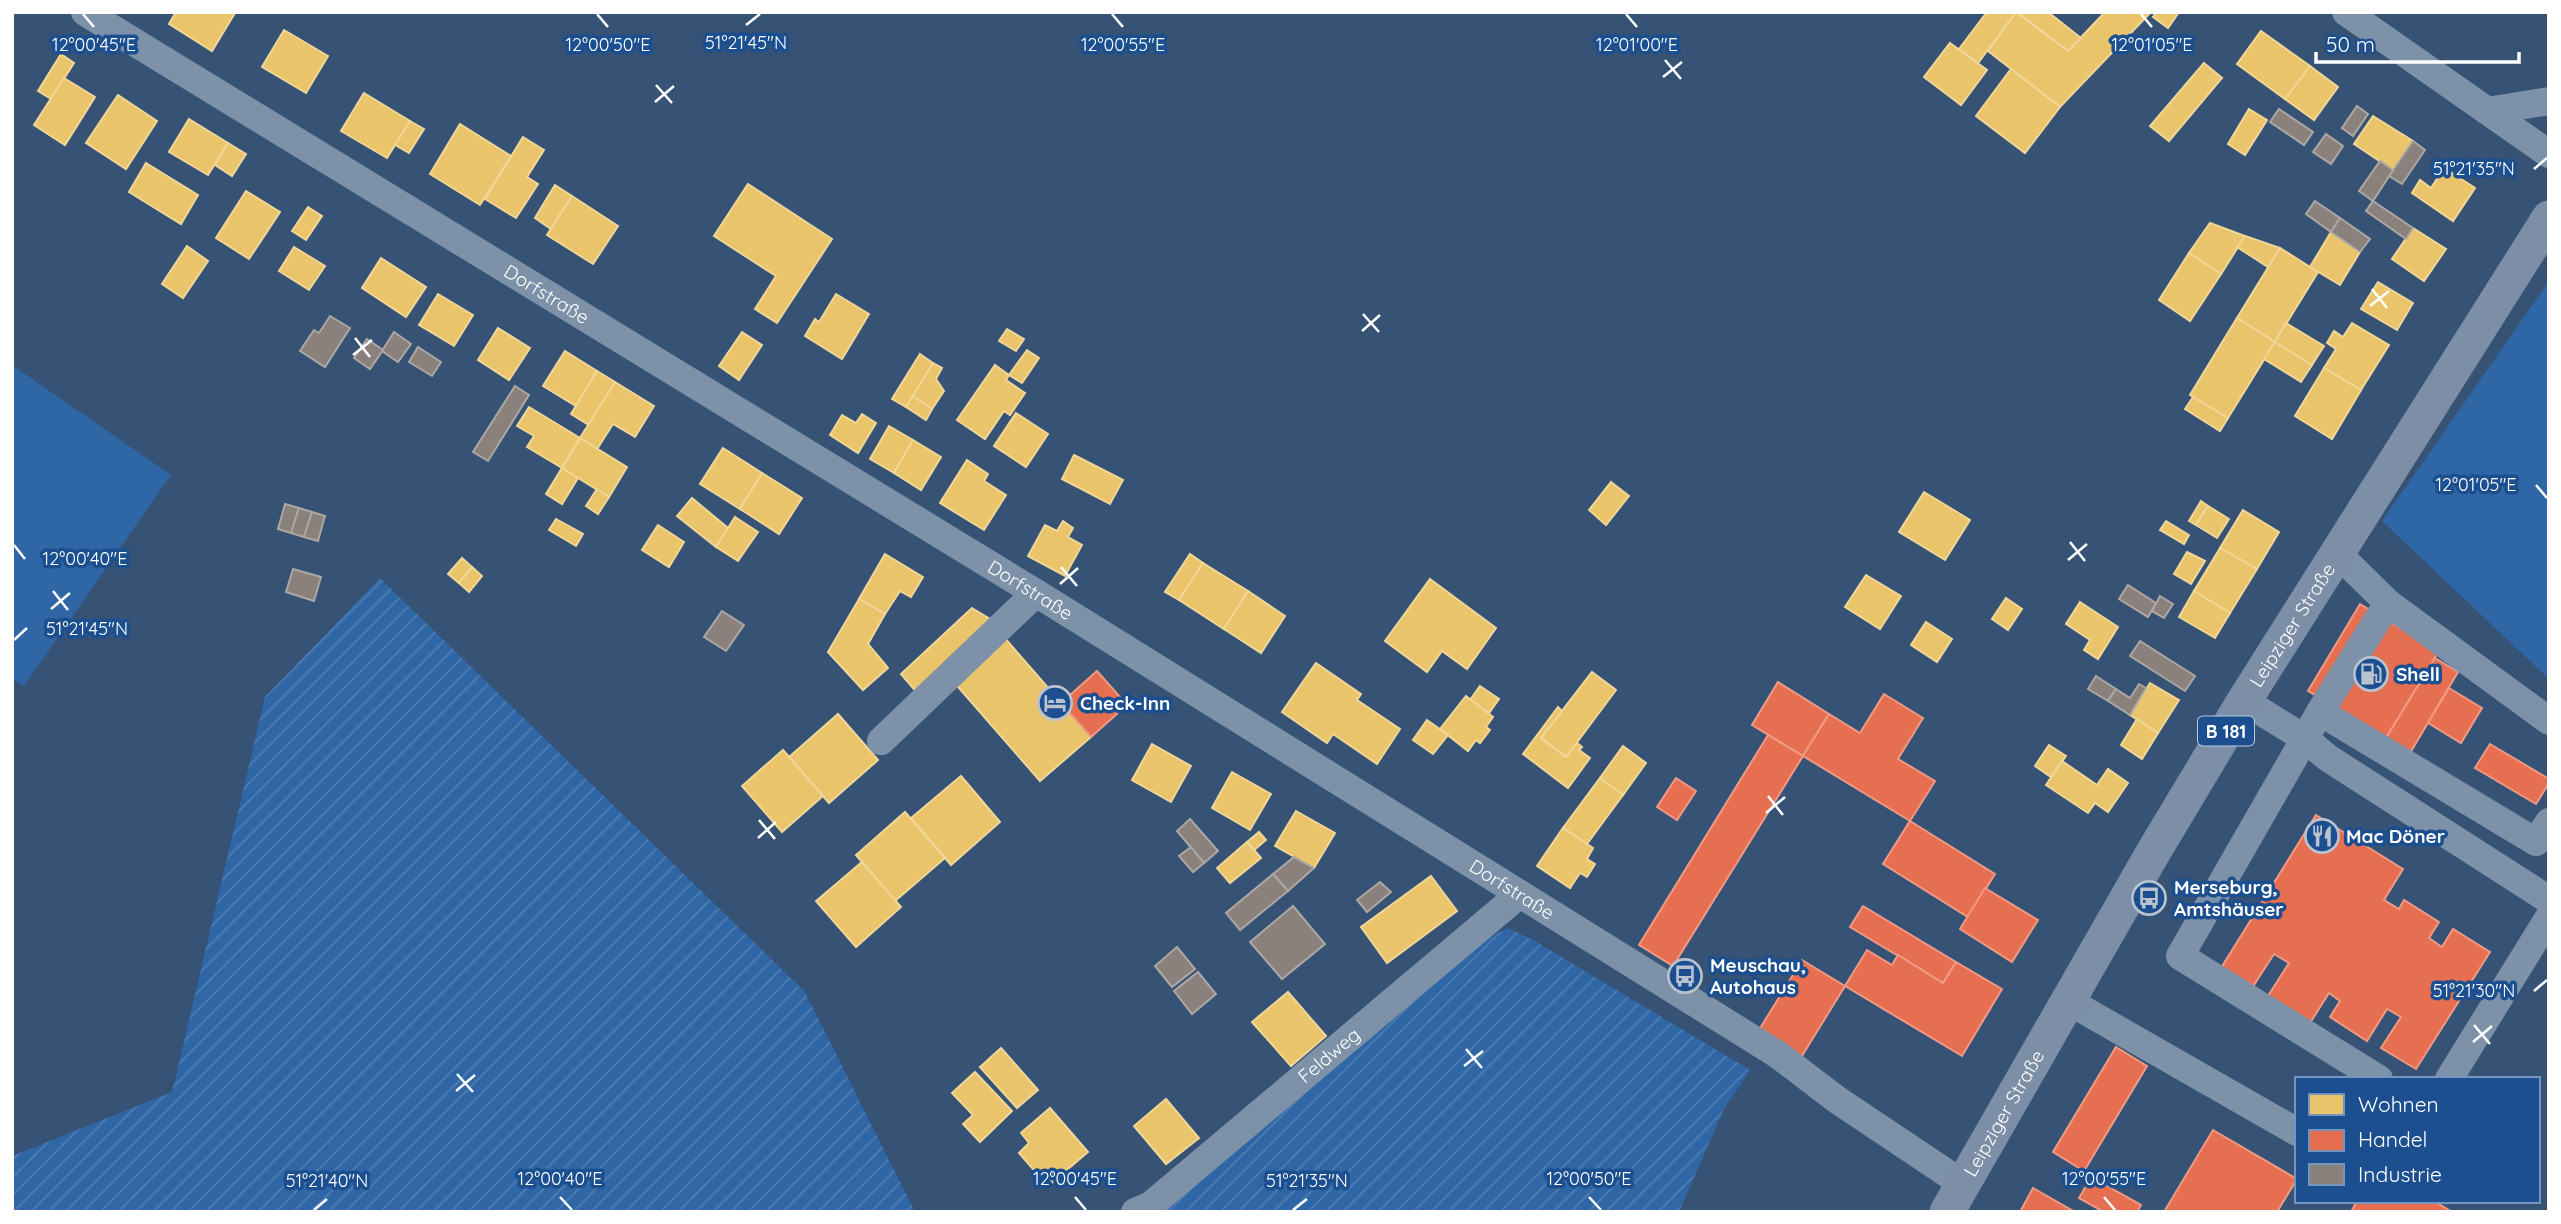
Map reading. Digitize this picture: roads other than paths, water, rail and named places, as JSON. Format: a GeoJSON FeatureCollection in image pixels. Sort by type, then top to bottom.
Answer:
{"type":"FeatureCollection","features":[{"type":"Feature","properties":{"kind":"main road","name":"Leipziger Straße"},"geometry":{"type":"LineString","coordinates":[[1955,1198],[2244,701],[2549,218]]}},
{"type":"Feature","properties":{"kind":"street","name":"Dorfstraße"},"geometry":{"type":"LineString","coordinates":[[85,12],[1036,593],[1777,1054],[1847,1107],[1955,1198]]}},
{"type":"Feature","properties":{"kind":"street"},"geometry":{"type":"LineString","coordinates":[[2346,12],[2549,154]]}},
{"type":"Feature","properties":{"kind":"street"},"geometry":{"type":"LineString","coordinates":[[2487,111],[2549,101]]}},
{"type":"Feature","properties":{"kind":"street"},"geometry":{"type":"LineString","coordinates":[[2338,554],[2388,603],[2549,721]]}},
{"type":"Feature","properties":{"kind":"street"},"geometry":{"type":"LineString","coordinates":[[881,741],[1036,593]]}},
{"type":"Feature","properties":{"kind":"street"},"geometry":{"type":"LineString","coordinates":[[2376,1077],[2180,956],[2304,738],[2388,603]]}},
{"type":"Feature","properties":{"kind":"street"},"geometry":{"type":"LineString","coordinates":[[2244,701],[2549,900]]}},
{"type":"Feature","properties":{"kind":"street"},"geometry":{"type":"LineString","coordinates":[[2320,712],[2536,842],[2549,821]]}},
{"type":"Feature","properties":{"kind":"street","name":"Feldweg"},"geometry":{"type":"LineString","coordinates":[[1135,1212],[1151,1206],[1520,894]]}},
{"type":"Feature","properties":{"kind":"street"},"geometry":{"type":"LineString","coordinates":[[2450,1077],[2549,917]]}},
{"type":"Feature","properties":{"kind":"street"},"geometry":{"type":"LineString","coordinates":[[2068,1001],[2295,1131]]}},
{"type":"Feature","properties":{"kind":"place","name":"Shell"},"geometry":{"type":"Point","coordinates":[2371,674]}},
{"type":"Feature","properties":{"kind":"place","name":"Check-Inn"},"geometry":{"type":"Point","coordinates":[1055,703]}},
{"type":"Feature","properties":{"kind":"place","name":"Mac Döner"},"geometry":{"type":"Point","coordinates":[2322,836]}},
{"type":"Feature","properties":{"kind":"place","name":"Merseburg, Amtshäuser"},"geometry":{"type":"Point","coordinates":[2149,898]}},
{"type":"Feature","properties":{"kind":"place","name":"Meuschau, Autohaus"},"geometry":{"type":"Point","coordinates":[1685,976]}}]}
